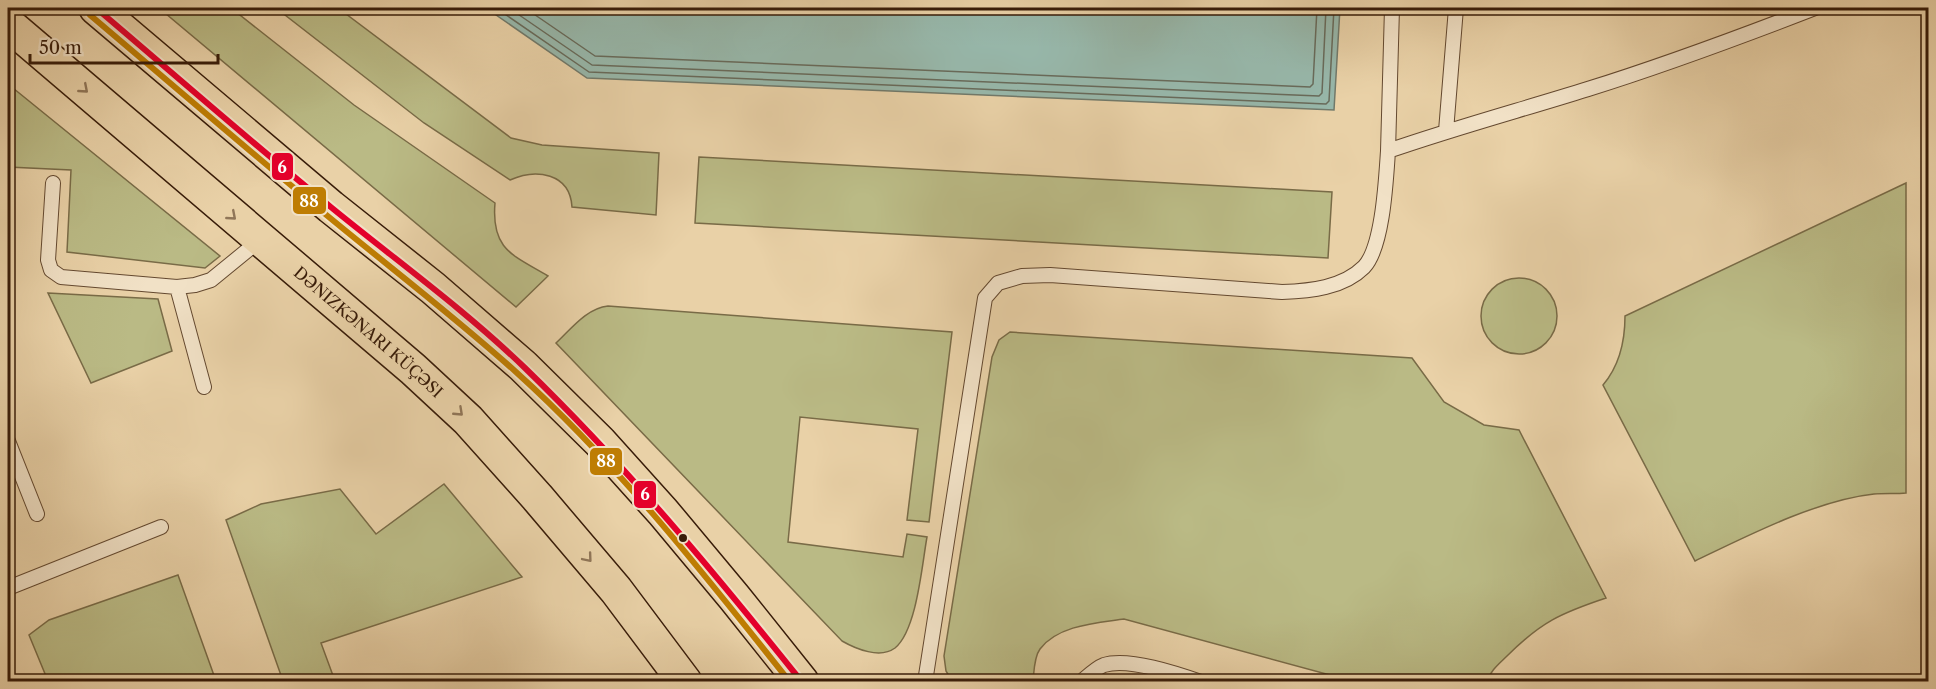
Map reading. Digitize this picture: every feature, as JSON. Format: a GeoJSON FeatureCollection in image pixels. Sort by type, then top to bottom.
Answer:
{"type":"FeatureCollection","features":[{"type":"Feature","properties":{"kind":"highway"},"geometry":{"type":"LineString","coordinates":[[96,8],[332,207],[433,288],[523,366],[600,442],[663,512],[802,681]]}},
{"type":"Feature","properties":{"kind":"highway"},"geometry":{"type":"LineString","coordinates":[[8,24],[413,369],[468,420],[616,590],[686,681]]}},
{"type":"Feature","properties":{"kind":"lane"},"geometry":{"type":"LineString","coordinates":[[925,681],[985,298],[998,284],[1022,276],[1050,275],[1282,292],[1314,291],[1341,282],[1364,266],[1377,240],[1384,200],[1388,151],[1392,8]]}},
{"type":"Feature","properties":{"kind":"lane"},"geometry":{"type":"LineString","coordinates":[[1446,131],[1456,8]]}},
{"type":"Feature","properties":{"kind":"lane"},"geometry":{"type":"LineString","coordinates":[[1388,151],[1446,131],[1657,67],[1815,8]]}},
{"type":"Feature","properties":{"kind":"lane"},"geometry":{"type":"LineString","coordinates":[[53,183],[48,260],[51,270],[61,277],[177,287],[195,285],[211,280],[260,240]]}},
{"type":"Feature","properties":{"kind":"lane"},"geometry":{"type":"LineString","coordinates":[[177,287],[204,387]]}},
{"type":"Feature","properties":{"kind":"lane"},"geometry":{"type":"LineString","coordinates":[[8,441],[37,514]]}},
{"type":"Feature","properties":{"kind":"lane"},"geometry":{"type":"LineString","coordinates":[[8,588],[161,527]]}},
{"type":"Feature","properties":{"kind":"lane"},"geometry":{"type":"LineString","coordinates":[[1081,681],[1104,666],[1123,663],[1163,670],[1202,681]]}},
{"type":"Feature","properties":{"kind":"green space"},"geometry":{"type":"Polygon","coordinates":[[[159,8],[231,8],[354,105],[495,203],[495,219],[501,241],[515,256],[548,276],[516,307],[159,8]]]}},
{"type":"Feature","properties":{"kind":"green space"},"geometry":{"type":"Polygon","coordinates":[[[276,8],[338,8],[511,138],[542,145],[659,153],[656,215],[572,207],[565,187],[550,176],[530,174],[510,180],[424,123],[276,8]]]}},
{"type":"Feature","properties":{"kind":"green space"},"geometry":{"type":"Polygon","coordinates":[[[8,84],[220,256],[205,268],[67,252],[71,170],[8,167],[8,84]]]}},
{"type":"Feature","properties":{"kind":"green space"},"geometry":{"type":"Polygon","coordinates":[[[699,157],[1332,192],[1328,258],[695,223],[699,157]]]}},
{"type":"Feature","properties":{"kind":"green space"},"geometry":{"type":"Polygon","coordinates":[[[1906,183],[1906,493],[1874,494],[1829,503],[1783,520],[1695,561],[1603,385],[1614,369],[1620,352],[1625,316],[1906,183]]]}},
{"type":"Feature","properties":{"kind":"green space"},"geometry":{"type":"Polygon","coordinates":[[[1519,278],[1534,281],[1546,289],[1554,301],[1557,316],[1554,331],[1546,343],[1534,351],[1519,354],[1504,351],[1492,343],[1484,331],[1481,316],[1484,301],[1492,289],[1504,281],[1519,278]]]}},
{"type":"Feature","properties":{"kind":"green space"},"geometry":{"type":"Polygon","coordinates":[[[48,293],[158,299],[172,351],[91,383],[48,293]]]}},
{"type":"Feature","properties":{"kind":"green space"},"geometry":{"type":"Polygon","coordinates":[[[608,306],[952,332],[929,522],[907,520],[918,429],[800,417],[788,542],[903,557],[907,534],[927,537],[909,627],[895,648],[875,653],[861,650],[842,641],[556,343],[586,315],[608,306]]]}},
{"type":"Feature","properties":{"kind":"green space"},"geometry":{"type":"Polygon","coordinates":[[[1010,332],[1412,358],[1444,402],[1484,425],[1519,430],[1606,598],[1564,614],[1541,627],[1519,644],[1498,665],[1487,681],[1352,681],[1124,619],[1079,626],[1048,641],[1037,656],[1033,681],[952,681],[946,671],[944,656],[992,357],[999,340],[1010,332]]]}},
{"type":"Feature","properties":{"kind":"green space"},"geometry":{"type":"Polygon","coordinates":[[[444,484],[522,577],[321,643],[335,681],[283,681],[226,520],[261,504],[340,489],[376,534],[444,484]]]}},
{"type":"Feature","properties":{"kind":"green space"},"geometry":{"type":"Polygon","coordinates":[[[178,575],[216,681],[48,681],[29,635],[49,620],[178,575]]]}},
{"type":"Feature","properties":{"kind":"water"},"geometry":{"type":"Polygon","coordinates":[[[486,8],[1340,8],[1334,110],[587,78],[486,8]]]}},
{"type":"Feature","properties":{"kind":"transit line","name":"6"},"geometry":{"type":"LineString","coordinates":[[96,8],[356,228],[455,306],[525,368],[599,443],[668,520],[802,682]]}},
{"type":"Feature","properties":{"kind":"transit line","name":"88"},"geometry":{"type":"LineString","coordinates":[[90,15],[324,213],[469,331],[554,407],[659,521],[790,682]]}}]}
